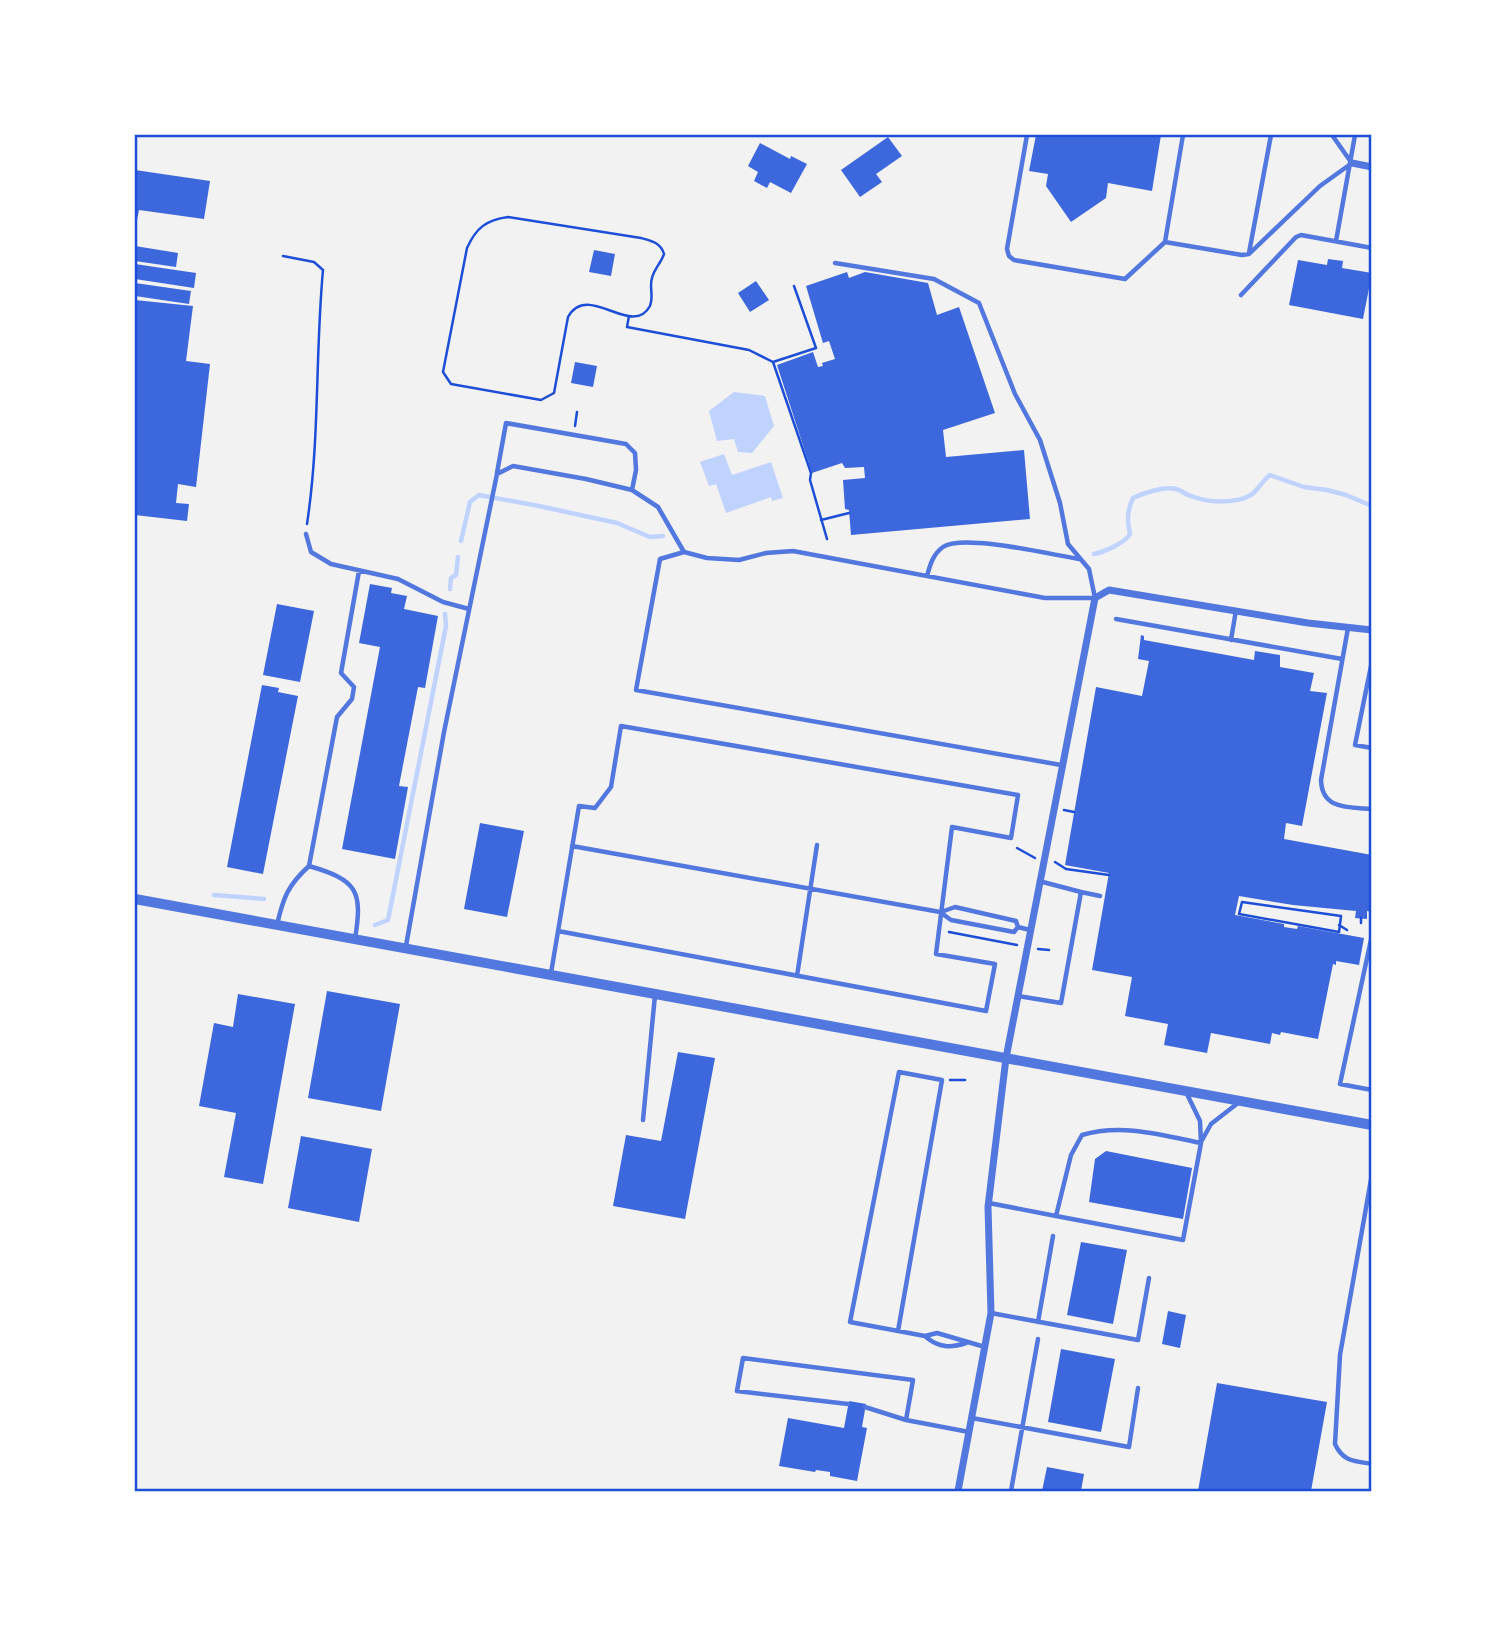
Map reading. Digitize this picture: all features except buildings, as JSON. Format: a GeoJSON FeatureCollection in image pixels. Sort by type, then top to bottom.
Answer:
{"type":"FeatureCollection","features":[{"type":"Feature","properties":{"kind":"street"},"geometry":{"type":"LineString","coordinates":[[1352,163],[1372,167]]}},
{"type":"Feature","properties":{"kind":"street"},"geometry":{"type":"LineString","coordinates":[[958,1491],[991,1313],[989,1203],[1006,1058],[1094,598],[1109,590],[1372,630]]}},
{"type":"Feature","properties":{"kind":"street"},"geometry":{"type":"LineString","coordinates":[[135,899],[1372,1125]]}},
{"type":"Feature","properties":{"kind":"lane"},"geometry":{"type":"LineString","coordinates":[[1027,135],[1007,249],[1009,256],[1014,260],[1125,279],[1165,242],[1183,135]]}},
{"type":"Feature","properties":{"kind":"lane"},"geometry":{"type":"LineString","coordinates":[[1249,254],[1271,135]]}},
{"type":"Feature","properties":{"kind":"lane"},"geometry":{"type":"LineString","coordinates":[[1332,135],[1352,163]]}},
{"type":"Feature","properties":{"kind":"lane"},"geometry":{"type":"LineString","coordinates":[[1336,241],[1355,135]]}},
{"type":"Feature","properties":{"kind":"lane"},"geometry":{"type":"LineString","coordinates":[[1165,242],[1249,254],[1320,186],[1352,163]]}},
{"type":"Feature","properties":{"kind":"lane"},"geometry":{"type":"LineString","coordinates":[[1241,295],[1296,237],[1301,235],[1372,248]]}},
{"type":"Feature","properties":{"kind":"lane"},"geometry":{"type":"LineString","coordinates":[[835,262],[934,279],[979,303],[1015,394],[1040,440],[1060,503],[1068,544],[1089,569],[1094,598],[1045,598],[793,551],[766,553],[739,560],[707,558],[684,552],[660,559],[636,690],[1061,765]]}},
{"type":"Feature","properties":{"kind":"lane"},"geometry":{"type":"LineString","coordinates":[[405,948],[444,732],[506,423],[626,444],[635,453],[636,470],[632,490]]}},
{"type":"Feature","properties":{"kind":"lane"},"geometry":{"type":"LineString","coordinates":[[497,474],[513,466],[586,478],[632,490],[658,507],[684,552]]}},
{"type":"Feature","properties":{"kind":"lane"},"geometry":{"type":"LineString","coordinates":[[306,534],[312,552],[331,564],[398,579],[443,602],[469,608]]}},
{"type":"Feature","properties":{"kind":"lane"},"geometry":{"type":"LineString","coordinates":[[927,576],[933,557],[943,547],[957,542],[994,544],[1080,559]]}},
{"type":"Feature","properties":{"kind":"lane"},"geometry":{"type":"LineString","coordinates":[[277,925],[283,898],[309,866],[337,717],[352,699],[354,687],[341,673],[359,572]]}},
{"type":"Feature","properties":{"kind":"lane"},"geometry":{"type":"LineString","coordinates":[[1231,640],[1236,610]]}},
{"type":"Feature","properties":{"kind":"lane"},"geometry":{"type":"LineString","coordinates":[[1116,619],[1342,659]]}},
{"type":"Feature","properties":{"kind":"lane"},"geometry":{"type":"LineString","coordinates":[[1348,628],[1321,792],[1329,802],[1372,809]]}},
{"type":"Feature","properties":{"kind":"lane"},"geometry":{"type":"LineString","coordinates":[[1372,661],[1355,745],[1372,748]]}},
{"type":"Feature","properties":{"kind":"lane"},"geometry":{"type":"LineString","coordinates":[[551,975],[558,931],[572,846],[579,806],[595,808],[611,787],[621,726],[1018,795],[1011,838],[952,827],[936,954],[995,964],[986,1011],[558,931]]}},
{"type":"Feature","properties":{"kind":"lane"},"geometry":{"type":"LineString","coordinates":[[797,976],[817,845]]}},
{"type":"Feature","properties":{"kind":"lane"},"geometry":{"type":"LineString","coordinates":[[572,846],[940,912],[951,920],[1014,932],[1018,928]]}},
{"type":"Feature","properties":{"kind":"lane"},"geometry":{"type":"LineString","coordinates":[[309,866],[332,873],[351,885],[357,896],[359,912],[355,939]]}},
{"type":"Feature","properties":{"kind":"lane"},"geometry":{"type":"LineString","coordinates":[[1039,881],[1100,896]]}},
{"type":"Feature","properties":{"kind":"lane"},"geometry":{"type":"LineString","coordinates":[[1017,996],[1061,1003],[1081,892]]}},
{"type":"Feature","properties":{"kind":"lane"},"geometry":{"type":"LineString","coordinates":[[940,912],[955,907],[1016,921],[1018,928]]}},
{"type":"Feature","properties":{"kind":"lane"},"geometry":{"type":"LineString","coordinates":[[1018,928],[1030,930]]}},
{"type":"Feature","properties":{"kind":"lane"},"geometry":{"type":"LineString","coordinates":[[1372,934],[1340,1084],[1372,1090]]}},
{"type":"Feature","properties":{"kind":"lane"},"geometry":{"type":"LineString","coordinates":[[643,1120],[655,995]]}},
{"type":"Feature","properties":{"kind":"lane"},"geometry":{"type":"LineString","coordinates":[[898,1331],[942,1080],[899,1072],[850,1322],[898,1331],[925,1336],[937,1333],[986,1347]]}},
{"type":"Feature","properties":{"kind":"lane"},"geometry":{"type":"LineString","coordinates":[[989,1203],[1183,1240],[1201,1143],[1200,1121],[1185,1091]]}},
{"type":"Feature","properties":{"kind":"lane"},"geometry":{"type":"LineString","coordinates":[[1201,1143],[1211,1124],[1241,1101]]}},
{"type":"Feature","properties":{"kind":"lane"},"geometry":{"type":"LineString","coordinates":[[1056,1216],[1071,1155],[1082,1135],[1102,1129],[1149,1133],[1201,1143]]}},
{"type":"Feature","properties":{"kind":"lane"},"geometry":{"type":"LineString","coordinates":[[1372,1174],[1340,1355],[1335,1444],[1340,1455],[1372,1464]]}},
{"type":"Feature","properties":{"kind":"lane"},"geometry":{"type":"LineString","coordinates":[[1038,1322],[1053,1236]]}},
{"type":"Feature","properties":{"kind":"lane"},"geometry":{"type":"LineString","coordinates":[[991,1313],[1138,1340],[1149,1278]]}},
{"type":"Feature","properties":{"kind":"lane"},"geometry":{"type":"LineString","coordinates":[[925,1336],[933,1343],[951,1348],[966,1343]]}},
{"type":"Feature","properties":{"kind":"lane"},"geometry":{"type":"LineString","coordinates":[[1010,1491],[1038,1339]]}},
{"type":"Feature","properties":{"kind":"lane"},"geometry":{"type":"LineString","coordinates":[[848,1405],[737,1391],[743,1358],[913,1380],[906,1420]]}},
{"type":"Feature","properties":{"kind":"lane"},"geometry":{"type":"LineString","coordinates":[[972,1418],[1129,1447],[1138,1388]]}},
{"type":"Feature","properties":{"kind":"lane"},"geometry":{"type":"LineString","coordinates":[[865,1408],[906,1420],[970,1432]]}},
{"type":"Feature","properties":{"kind":"path"},"geometry":{"type":"LineString","coordinates":[[495,219],[524,219],[654,241],[662,247],[664,254],[652,278],[651,303],[641,314],[629,316],[590,304],[580,305],[572,310],[568,317],[554,393],[541,400],[451,384],[443,373],[467,248],[482,225],[495,219]]}},
{"type":"Feature","properties":{"kind":"path"},"geometry":{"type":"LineString","coordinates":[[283,256],[314,262],[323,270],[319,307],[315,465],[306,534]]}},
{"type":"Feature","properties":{"kind":"path"},"geometry":{"type":"LineString","coordinates":[[773,362],[816,348],[794,286]]}},
{"type":"Feature","properties":{"kind":"path"},"geometry":{"type":"LineString","coordinates":[[629,316],[627,327],[749,350],[773,362],[811,473],[810,480],[827,539]]}},
{"type":"Feature","properties":{"kind":"path"},"geometry":{"type":"LineString","coordinates":[[575,426],[577,412]]}},
{"type":"Feature","properties":{"kind":"path"},"geometry":{"type":"LineString","coordinates":[[821,520],[849,513]]}},
{"type":"Feature","properties":{"kind":"path"},"geometry":{"type":"LineString","coordinates":[[1062,810],[1074,812]]}},
{"type":"Feature","properties":{"kind":"path"},"geometry":{"type":"LineString","coordinates":[[1066,869],[1109,875]]}},
{"type":"Feature","properties":{"kind":"path"},"geometry":{"type":"LineString","coordinates":[[1242,902],[1341,916],[1339,925],[1339,932],[1239,914],[1242,902]]}},
{"type":"Feature","properties":{"kind":"path"},"geometry":{"type":"LineString","coordinates":[[1339,925],[1347,930]]}},
{"type":"Feature","properties":{"kind":"path"},"geometry":{"type":"LineString","coordinates":[[950,932],[1017,945]]}},
{"type":"Feature","properties":{"kind":"path"},"geometry":{"type":"LineString","coordinates":[[1037,948],[1049,950]]}},
{"type":"Feature","properties":{"kind":"water"},"geometry":{"type":"Polygon","coordinates":[[[734,392],[765,396],[774,426],[752,453],[738,452],[734,439],[717,441],[709,411],[734,392]]]}},
{"type":"Feature","properties":{"kind":"water"},"geometry":{"type":"Polygon","coordinates":[[[724,454],[732,475],[771,462],[783,498],[772,501],[771,497],[726,513],[716,484],[709,486],[700,462],[724,454]]]}},
{"type":"Feature","properties":{"kind":"waterway"},"geometry":{"type":"LineString","coordinates":[[1094,554],[1119,544],[1130,534],[1128,516],[1133,498],[1160,489],[1176,489],[1205,500],[1229,501],[1251,495],[1270,475],[1304,487],[1346,495],[1372,506]]}},
{"type":"Feature","properties":{"kind":"waterway"},"geometry":{"type":"LineString","coordinates":[[461,541],[470,502],[479,495],[617,523],[650,537],[663,536]]}},
{"type":"Feature","properties":{"kind":"waterway"},"geometry":{"type":"LineString","coordinates":[[450,589],[451,578],[456,575],[458,557]]}},
{"type":"Feature","properties":{"kind":"waterway"},"geometry":{"type":"LineString","coordinates":[[375,925],[388,920],[446,626],[445,614]]}},
{"type":"Feature","properties":{"kind":"waterway"},"geometry":{"type":"LineString","coordinates":[[214,895],[264,899]]}}]}
